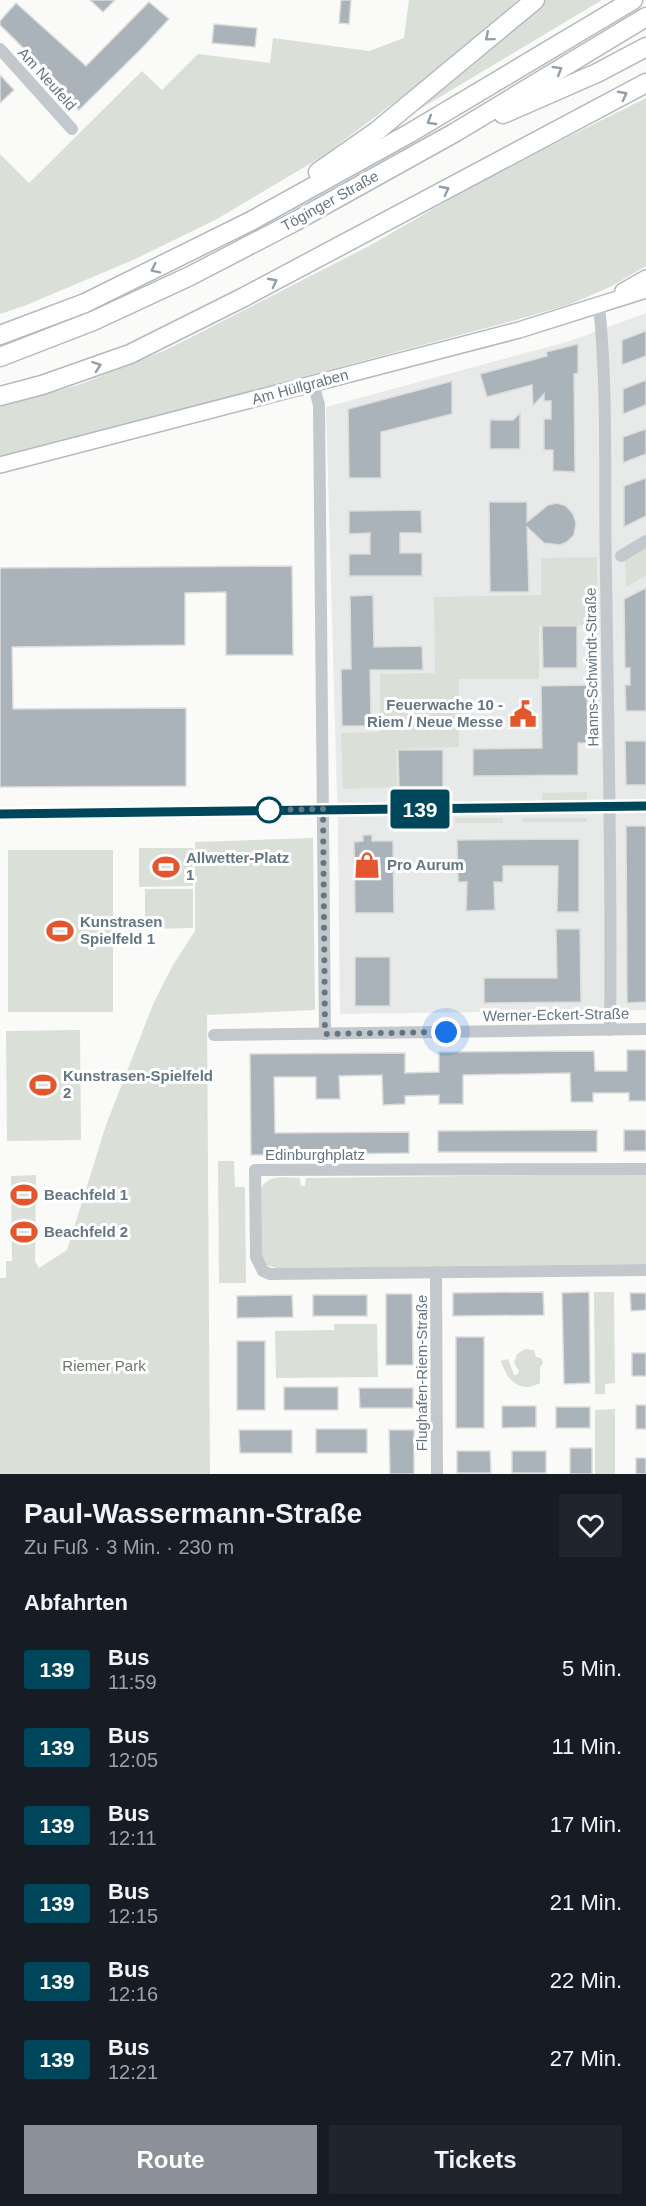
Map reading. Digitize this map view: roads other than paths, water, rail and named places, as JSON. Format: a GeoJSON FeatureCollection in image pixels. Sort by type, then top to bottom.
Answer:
{"type":"FeatureCollection","features":[{"type":"Feature","properties":{"kind":"highway"},"geometry":{"type":"LineString","coordinates":[[207,244],[221,226],[323,170],[378,130],[535,0]]}},
{"type":"Feature","properties":{"kind":"highway","name":"Töginger Straße"},"geometry":{"type":"LineString","coordinates":[[0,335],[85,303],[207,244],[410,133],[633,0]]}},
{"type":"Feature","properties":{"kind":"highway","name":"Töginger Straße"},"geometry":{"type":"LineString","coordinates":[[0,357],[93,321],[190,276],[294,222],[454,133],[646,17]]}},
{"type":"Feature","properties":{"kind":"highway"},"geometry":{"type":"LineString","coordinates":[[454,133],[586,77],[646,47]]}},
{"type":"Feature","properties":{"kind":"highway"},"geometry":{"type":"LineString","coordinates":[[0,396],[42,385],[130,354],[243,297],[646,83]]}},
{"type":"Feature","properties":{"kind":"main road","name":"Am Hüllgraben"},"geometry":{"type":"LineString","coordinates":[[599,304],[646,278]]}},
{"type":"Feature","properties":{"kind":"main road","name":"Am Hüllgraben"},"geometry":{"type":"LineString","coordinates":[[0,465],[519,330],[646,290]]}},
{"type":"Feature","properties":{"kind":"street","name":"Am Neufeld"},"geometry":{"type":"LineString","coordinates":[[0,49],[72,129]]}},
{"type":"Feature","properties":{"kind":"street","name":"Hanns-Schwindt-Straße"},"geometry":{"type":"LineString","coordinates":[[599,304],[602,331],[610,806],[610,1030]]}},
{"type":"Feature","properties":{"kind":"street"},"geometry":{"type":"LineString","coordinates":[[313,383],[319,405],[325,1034]]}},
{"type":"Feature","properties":{"kind":"street"},"geometry":{"type":"LineString","coordinates":[[621,556],[646,541]]}},
{"type":"Feature","properties":{"kind":"street"},"geometry":{"type":"LineString","coordinates":[[0,814],[646,806]]}},
{"type":"Feature","properties":{"kind":"street","name":"Werner-Eckert-Straße"},"geometry":{"type":"LineString","coordinates":[[214,1035],[646,1029]]}},
{"type":"Feature","properties":{"kind":"street","name":"Edinburghplatz"},"geometry":{"type":"LineString","coordinates":[[646,1169],[255,1170],[256,1257],[262,1270],[278,1274],[646,1270]]}},
{"type":"Feature","properties":{"kind":"street","name":"Flughafen-Riem-Straße"},"geometry":{"type":"LineString","coordinates":[[436,1272],[437,1474]]}},
{"type":"Feature","properties":{"kind":"place","name":"Feuerwache 10 - Riem / Neue Messe"},"geometry":{"type":"Point","coordinates":[523,714]}},
{"type":"Feature","properties":{"kind":"place","name":"Pro Aurum"},"geometry":{"type":"Point","coordinates":[367,865]}},
{"type":"Feature","properties":{"kind":"place","name":"Allwetter-Platz 1"},"geometry":{"type":"Point","coordinates":[166,867]}},
{"type":"Feature","properties":{"kind":"place","name":"Kunstrasen Spielfeld 1"},"geometry":{"type":"Point","coordinates":[60,931]}},
{"type":"Feature","properties":{"kind":"place","name":"Kunstrasen-Spielfeld 2"},"geometry":{"type":"Point","coordinates":[43,1085]}},
{"type":"Feature","properties":{"kind":"place","name":"Beachfeld 1"},"geometry":{"type":"Point","coordinates":[24,1195]}},
{"type":"Feature","properties":{"kind":"place","name":"Beachfeld 2"},"geometry":{"type":"Point","coordinates":[24,1232]}},
{"type":"Feature","properties":{"kind":"park label","name":"Riemer Park"},"geometry":{"type":"Point","coordinates":[104,1366]}}]}
